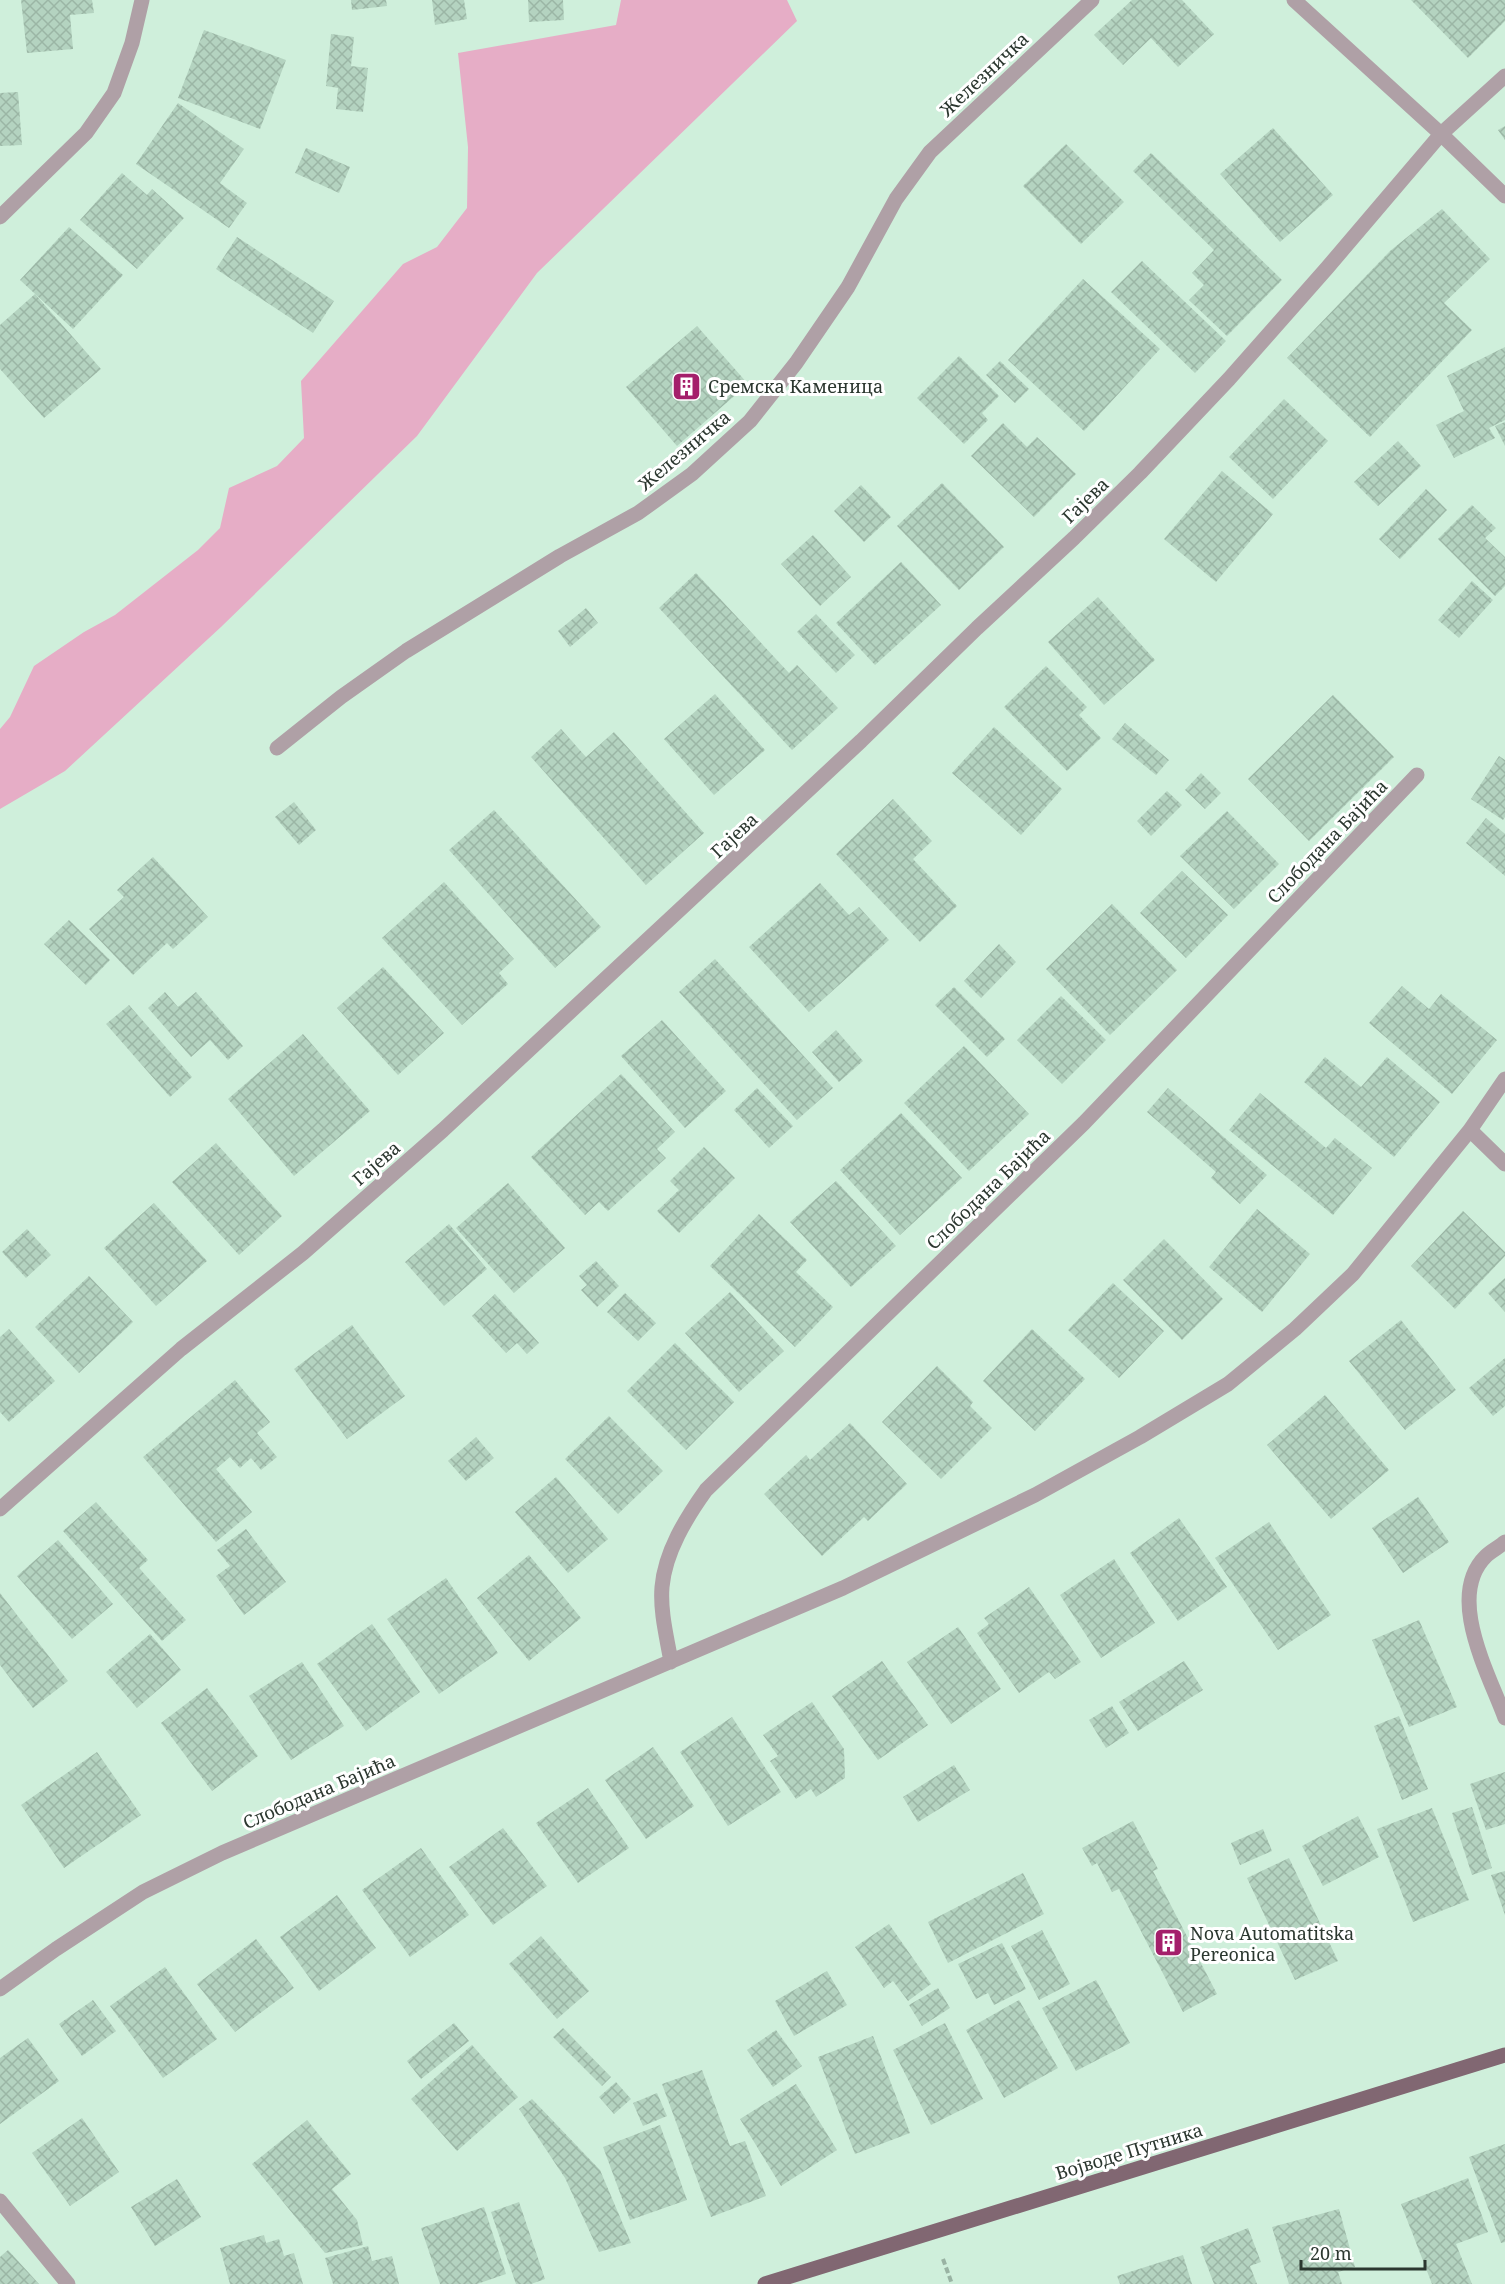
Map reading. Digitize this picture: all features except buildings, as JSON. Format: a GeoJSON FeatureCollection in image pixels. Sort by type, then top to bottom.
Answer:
{"type":"FeatureCollection","features":[{"type":"Feature","properties":{"kind":"main road","name":"Војводе Путника"},"geometry":{"type":"LineString","coordinates":[[765,2284],[1505,2055]]}},
{"type":"Feature","properties":{"kind":"street"},"geometry":{"type":"LineString","coordinates":[[0,218],[86,133],[114,93],[132,43],[142,0]]}},
{"type":"Feature","properties":{"kind":"street","name":"Железничка"},"geometry":{"type":"LineString","coordinates":[[277,748],[341,697],[406,651],[560,556],[638,513],[692,474],[750,421],[796,363],[848,287],[896,199],[930,152],[1092,0]]}},
{"type":"Feature","properties":{"kind":"street"},"geometry":{"type":"LineString","coordinates":[[1294,0],[1441,134],[1505,196]]}},
{"type":"Feature","properties":{"kind":"street","name":"Гајева"},"geometry":{"type":"LineString","coordinates":[[0,1509],[181,1349],[303,1253],[443,1130],[861,741],[976,628],[1074,538],[1140,473],[1282,320],[1441,134],[1505,76]]}},
{"type":"Feature","properties":{"kind":"street","name":"Слободана Бајића"},"geometry":{"type":"LineString","coordinates":[[671,1662],[664,1620],[662,1588],[667,1563],[690,1512],[706,1490],[1084,1123],[1417,775]]}},
{"type":"Feature","properties":{"kind":"street","name":"Слободана Бајића"},"geometry":{"type":"LineString","coordinates":[[0,1989],[143,1892],[222,1853],[843,1588],[1035,1495],[1140,1437],[1228,1384],[1295,1329],[1353,1274],[1470,1130],[1505,1079]]}},
{"type":"Feature","properties":{"kind":"street"},"geometry":{"type":"LineString","coordinates":[[1470,1130],[1505,1164]]}},
{"type":"Feature","properties":{"kind":"street"},"geometry":{"type":"LineString","coordinates":[[1505,1542],[1485,1556],[1474,1574],[1468,1612],[1473,1633],[1505,1718]]}},
{"type":"Feature","properties":{"kind":"street"},"geometry":{"type":"LineString","coordinates":[[0,2201],[68,2284]]}},
{"type":"Feature","properties":{"kind":"path"},"geometry":{"type":"LineString","coordinates":[[939,2250],[952,2284]]}},
{"type":"Feature","properties":{"kind":"shaded area"},"geometry":{"type":"Polygon","coordinates":[[[621,0],[787,0],[797,21],[537,273],[417,436],[221,627],[65,771],[0,809],[0,729],[10,717],[34,666],[84,632],[115,615],[198,550],[220,528],[229,488],[277,466],[304,438],[301,381],[403,264],[437,247],[467,208],[468,147],[458,53],[616,25],[621,0]]]}},
{"type":"Feature","properties":{"kind":"place","name":"Сремска Каменица"},"geometry":{"type":"Point","coordinates":[687,386]}},
{"type":"Feature","properties":{"kind":"place","name":"Nova Automatitska Pereonica"},"geometry":{"type":"Point","coordinates":[1169,1943]}}]}
